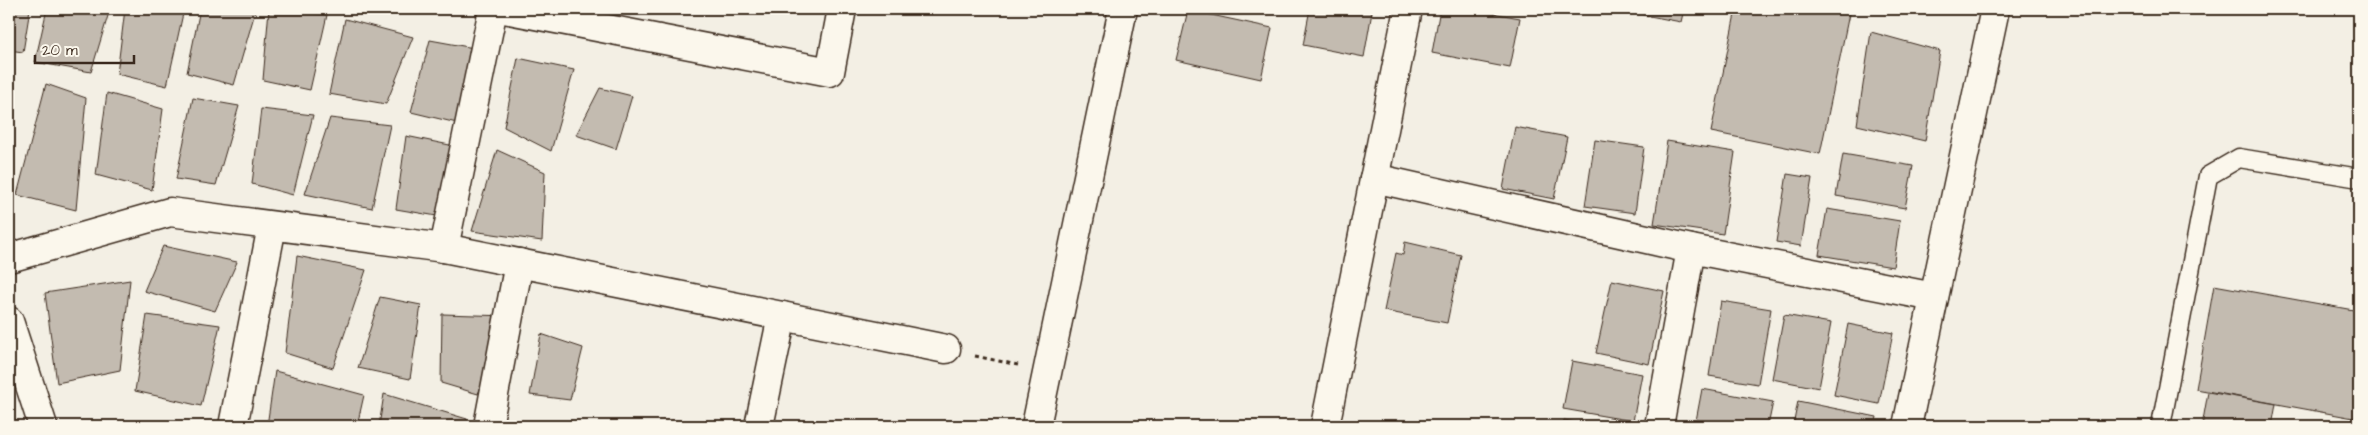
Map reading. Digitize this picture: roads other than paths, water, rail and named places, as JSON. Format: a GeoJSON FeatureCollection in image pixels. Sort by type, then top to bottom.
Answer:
{"type":"FeatureCollection","features":[{"type":"Feature","properties":{"kind":"street"},"geometry":{"type":"LineString","coordinates":[[444,248],[494,9]]}},
{"type":"Feature","properties":{"kind":"street"},"geometry":{"type":"LineString","coordinates":[[504,9],[622,20],[830,72],[842,9]]}},
{"type":"Feature","properties":{"kind":"street"},"geometry":{"type":"LineString","coordinates":[[1036,426],[1122,9]]}},
{"type":"Feature","properties":{"kind":"street"},"geometry":{"type":"LineString","coordinates":[[1325,426],[1408,9]]}},
{"type":"Feature","properties":{"kind":"street"},"geometry":{"type":"LineString","coordinates":[[1907,426],[1995,9]]}},
{"type":"Feature","properties":{"kind":"street"},"geometry":{"type":"LineString","coordinates":[[1374,178],[1691,249],[1934,297]]}},
{"type":"Feature","properties":{"kind":"street"},"geometry":{"type":"LineString","coordinates":[[9,258],[170,212],[444,248],[946,349]]}},
{"type":"Feature","properties":{"kind":"street"},"geometry":{"type":"LineString","coordinates":[[233,426],[272,226]]}},
{"type":"Feature","properties":{"kind":"street"},"geometry":{"type":"LineString","coordinates":[[1659,426],[1691,249]]}},
{"type":"Feature","properties":{"kind":"street"},"geometry":{"type":"LineString","coordinates":[[488,426],[519,263]]}},
{"type":"Feature","properties":{"kind":"street"},"geometry":{"type":"LineString","coordinates":[[760,426],[782,316]]}},
{"type":"Feature","properties":{"kind":"street"},"geometry":{"type":"LineString","coordinates":[[9,321],[43,426]]}},
{"type":"Feature","properties":{"kind":"lane"},"geometry":{"type":"LineString","coordinates":[[2161,426],[2208,176],[2240,158],[2359,178]]}}]}
